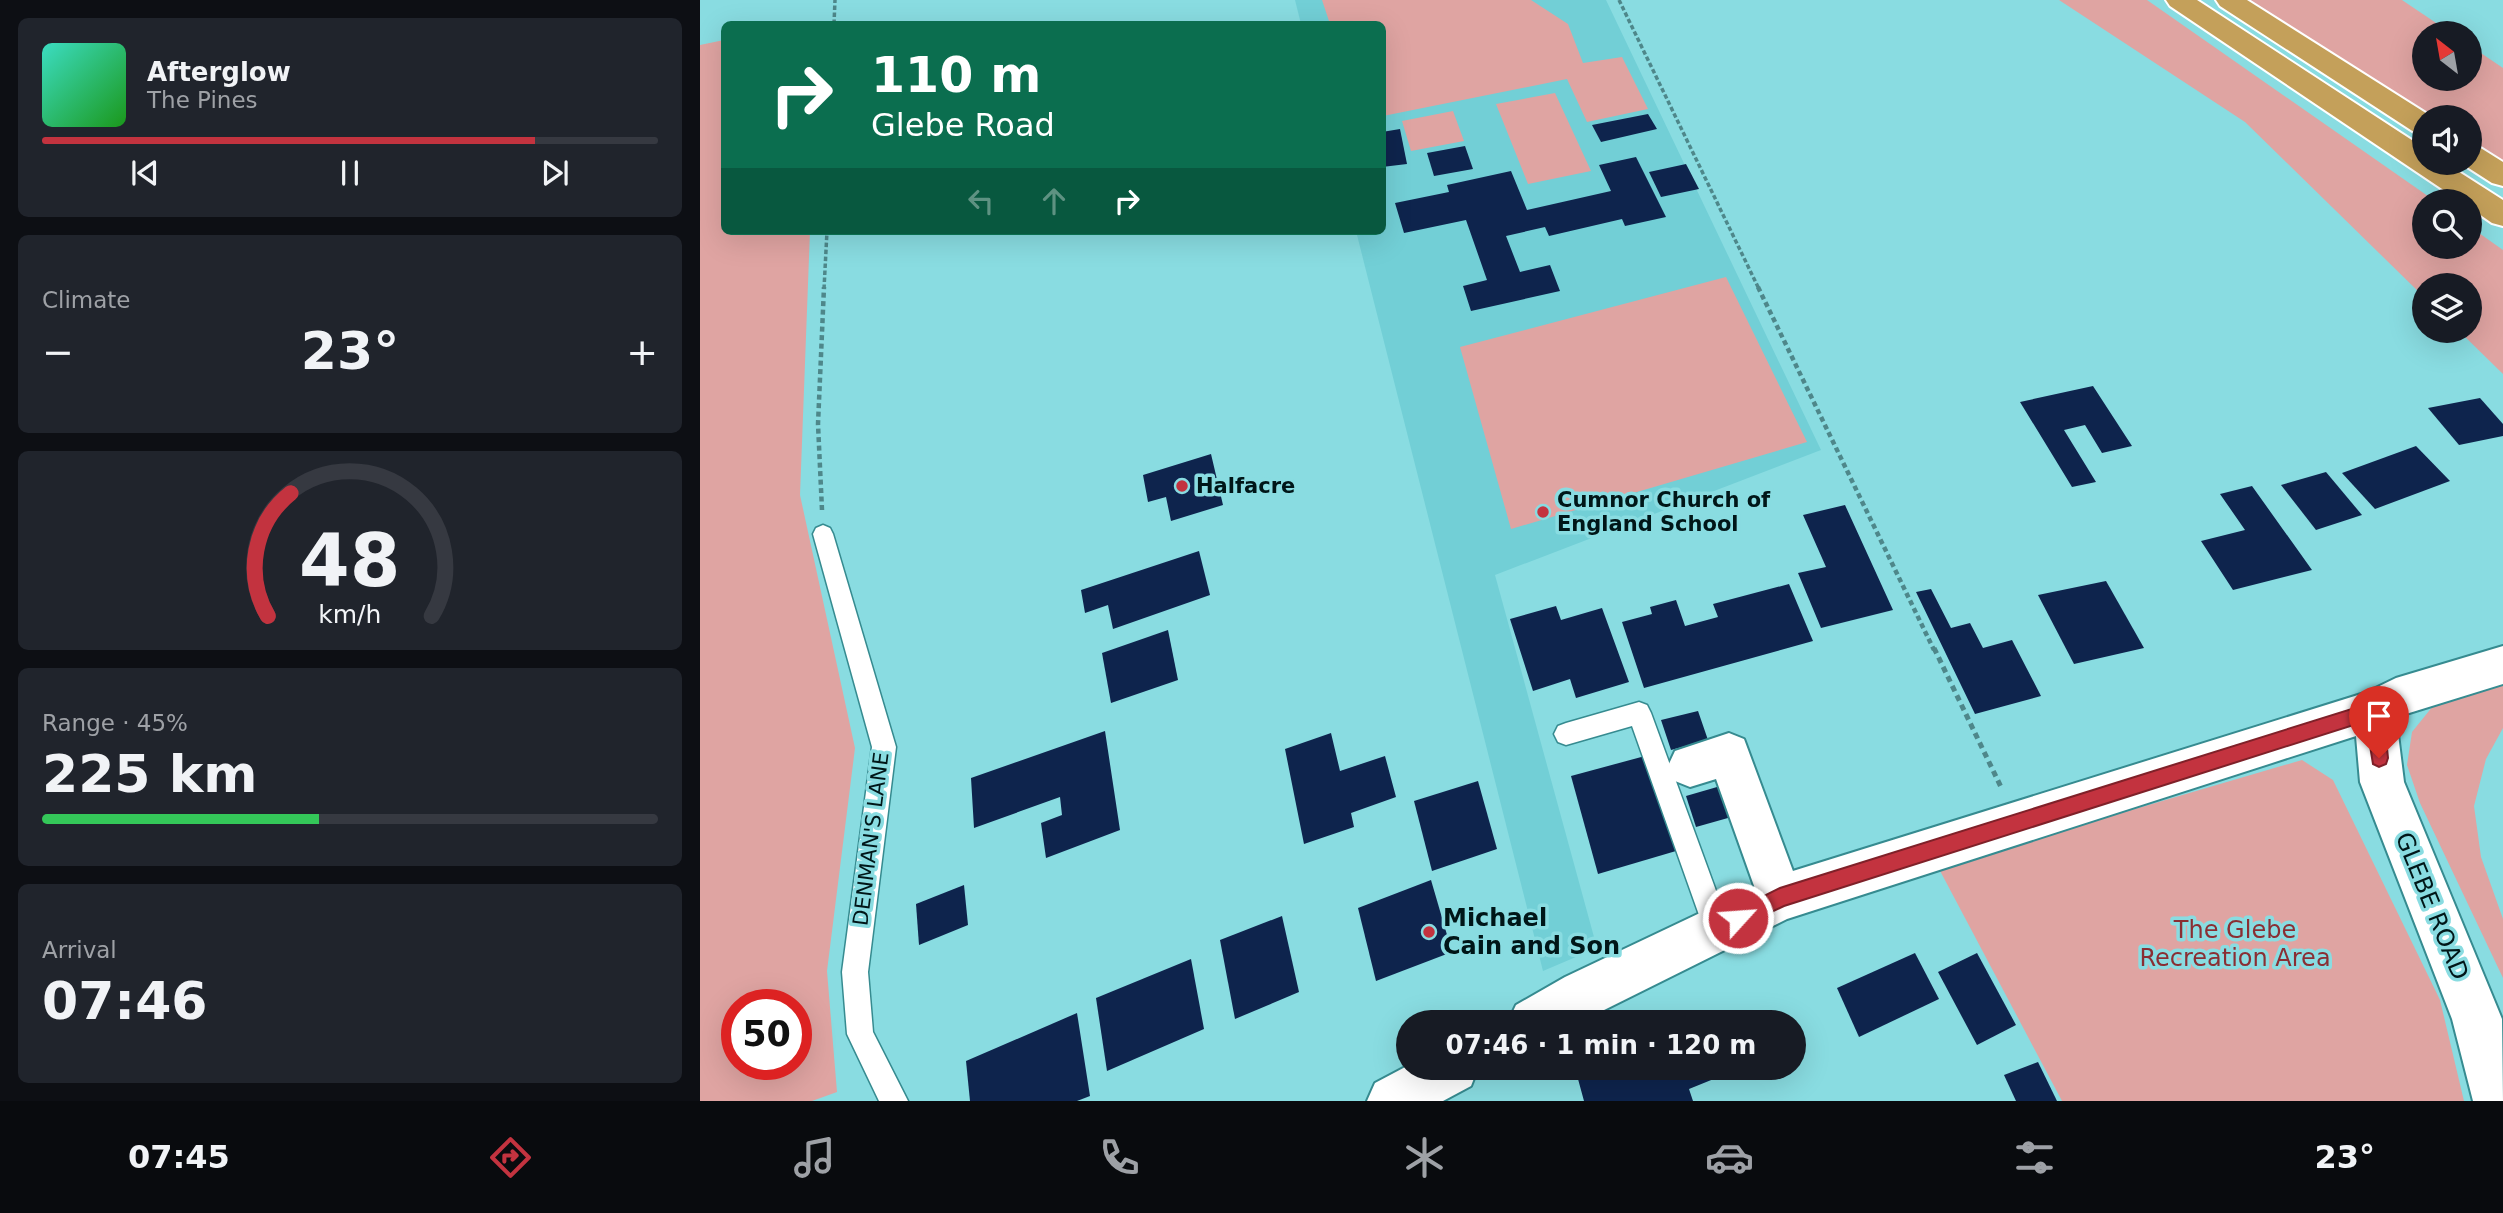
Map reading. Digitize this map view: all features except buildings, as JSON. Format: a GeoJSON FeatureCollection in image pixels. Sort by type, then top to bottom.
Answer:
{"type":"FeatureCollection","features":[{"type":"Feature","properties":{"kind":"highway"},"geometry":{"type":"LineString","coordinates":[[2179,0],[2412,155]]}},
{"type":"Feature","properties":{"kind":"highway"},"geometry":{"type":"LineString","coordinates":[[2230,0],[2412,117]]}},
{"type":"Feature","properties":{"kind":"highway"},"geometry":{"type":"LineString","coordinates":[[2482,162],[2503,176]]}},
{"type":"Feature","properties":{"kind":"highway"},"geometry":{"type":"LineString","coordinates":[[2442,175],[2503,215]]}},
{"type":"Feature","properties":{"kind":"main road"},"geometry":{"type":"LineString","coordinates":[[1554,1010],[1780,898],[2374,710],[2396,698],[2503,665]]}},
{"type":"Feature","properties":{"kind":"main road","name":"GLEBE ROAD"},"geometry":{"type":"LineString","coordinates":[[2374,710],[2382,782],[2477,1019],[2499,1101]]}},
{"type":"Feature","properties":{"kind":"main road"},"geometry":{"type":"LineString","coordinates":[[1690,766],[1730,754],[1780,898]]}},
{"type":"Feature","properties":{"kind":"main road"},"geometry":{"type":"LineString","coordinates":[[1393,1101],[1431,1080]]}},
{"type":"Feature","properties":{"kind":"lane","name":"DENMAN'S LANE"},"geometry":{"type":"LineString","coordinates":[[823,534],[884,747],[855,972],[860,1034],[894,1101]]}},
{"type":"Feature","properties":{"kind":"lane"},"geometry":{"type":"LineString","coordinates":[[1566,734],[1639,713],[1717,929]]}},
{"type":"Feature","properties":{"kind":"path"},"geometry":{"type":"LineString","coordinates":[[834,21],[835,0]]}},
{"type":"Feature","properties":{"kind":"path"},"geometry":{"type":"LineString","coordinates":[[1619,0],[2018,822]]}},
{"type":"Feature","properties":{"kind":"path"},"geometry":{"type":"LineString","coordinates":[[823,534],[818,424],[827,235]]}},
{"type":"Feature","properties":{"kind":"shaded area","name":"Cumnor Church of England School"},"geometry":{"type":"Polygon","coordinates":[[[1295,0],[1606,0],[1821,450],[1495,575],[1597,948],[1543,971],[1357,235],[1386,235],[1386,21],[1300,21],[1295,0]]]}},
{"type":"Feature","properties":{"kind":"green space"},"geometry":{"type":"Polygon","coordinates":[[[1322,0],[1531,0],[1568,24],[1583,63],[1622,57],[1648,109],[1587,122],[1567,79],[1386,115],[1386,21],[1329,21],[1322,0]]]}},
{"type":"Feature","properties":{"kind":"green space"},"geometry":{"type":"Polygon","coordinates":[[[2059,0],[2147,0],[2418,189],[2412,189],[2412,259],[2482,259],[2482,235],[2503,250],[2503,374],[2471,343],[2482,343],[2482,273],[2412,273],[2412,285],[2245,122],[2059,0]]]}},
{"type":"Feature","properties":{"kind":"green space"},"geometry":{"type":"Polygon","coordinates":[[[2250,0],[2402,0],[2433,21],[2412,21],[2412,91],[2482,91],[2482,54],[2503,68],[2503,161],[2482,147],[2482,105],[2415,105],[2250,0]]]}},
{"type":"Feature","properties":{"kind":"green space"},"geometry":{"type":"Polygon","coordinates":[[[721,41],[721,235],[810,235],[800,495],[855,748],[827,971],[837,1092],[812,1101],[700,1101],[700,45],[721,41]]]}},
{"type":"Feature","properties":{"kind":"green space"},"geometry":{"type":"Polygon","coordinates":[[[1555,93],[1591,171],[1528,184],[1496,104],[1555,93]]]}},
{"type":"Feature","properties":{"kind":"green space"},"geometry":{"type":"Polygon","coordinates":[[[1453,111],[1464,141],[1411,151],[1402,121],[1453,111]]]}},
{"type":"Feature","properties":{"kind":"green space"},"geometry":{"type":"Polygon","coordinates":[[[1726,277],[1807,442],[1511,529],[1460,347],[1726,277]]]}},
{"type":"Feature","properties":{"kind":"green space"},"geometry":{"type":"Polygon","coordinates":[[[2503,676],[2503,728],[2486,759],[2474,806],[2481,857],[2503,919],[2503,978],[2420,803],[2407,765],[2412,732],[2433,706],[2503,676]]]}},
{"type":"Feature","properties":{"kind":"green space","name":"The Glebe Recreation Area"},"geometry":{"type":"Polygon","coordinates":[[[2302,760],[2333,780],[2440,1000],[2464,1101],[2062,1101],[1938,867],[2302,760]]]}},
{"type":"Feature","properties":{"kind":"place","name":"Halfacre"},"geometry":{"type":"Point","coordinates":[1182,486]}},
{"type":"Feature","properties":{"kind":"place","name":"Cumnor Church of England School"},"geometry":{"type":"Point","coordinates":[1543,512]}},
{"type":"Feature","properties":{"kind":"place","name":"Michael Cain and Son"},"geometry":{"type":"Point","coordinates":[1429,932]}},
{"type":"Feature","properties":{"kind":"route"},"geometry":{"type":"LineString","coordinates":[[1738,918],[1780,898],[2374,710],[2379,758]]}}]}
